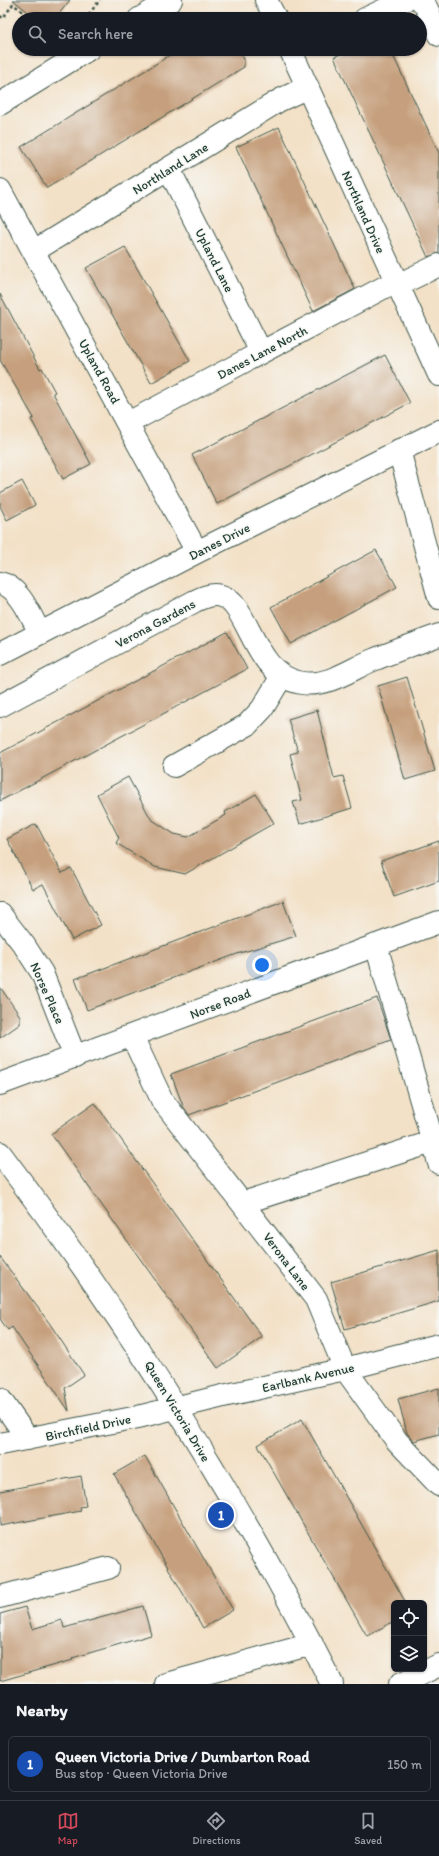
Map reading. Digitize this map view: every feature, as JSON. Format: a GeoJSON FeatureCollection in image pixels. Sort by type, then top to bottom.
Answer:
{"type":"FeatureCollection","features":[{"type":"Feature","properties":{"kind":"street"},"geometry":{"type":"LineString","coordinates":[[151,12],[171,0]]}},
{"type":"Feature","properties":{"kind":"street"},"geometry":{"type":"LineString","coordinates":[[379,12],[405,0]]}},
{"type":"Feature","properties":{"kind":"street"},"geometry":{"type":"LineString","coordinates":[[420,0],[426,7],[439,35]]}},
{"type":"Feature","properties":{"kind":"street"},"geometry":{"type":"LineString","coordinates":[[0,104],[78,56]]}},
{"type":"Feature","properties":{"kind":"street","name":"Northland Drive"},"geometry":{"type":"LineString","coordinates":[[296,56],[308,87],[439,375]]}},
{"type":"Feature","properties":{"kind":"street","name":"Northland Lane"},"geometry":{"type":"LineString","coordinates":[[34,251],[280,100],[308,87]]}},
{"type":"Feature","properties":{"kind":"street","name":"Upland Lane"},"geometry":{"type":"LineString","coordinates":[[169,169],[262,352]]}},
{"type":"Feature","properties":{"kind":"street","name":"Upland Road"},"geometry":{"type":"LineString","coordinates":[[0,190],[197,552]]}},
{"type":"Feature","properties":{"kind":"street"},"geometry":{"type":"LineString","coordinates":[[397,283],[439,265]]}},
{"type":"Feature","properties":{"kind":"street","name":"Danes Lane North"},"geometry":{"type":"LineString","coordinates":[[128,423],[397,283]]}},
{"type":"Feature","properties":{"kind":"street","name":"Danes Drive"},"geometry":{"type":"LineString","coordinates":[[0,654],[197,552],[439,431]]}},
{"type":"Feature","properties":{"kind":"street"},"geometry":{"type":"LineString","coordinates":[[399,450],[438,593]]}},
{"type":"Feature","properties":{"kind":"street"},"geometry":{"type":"LineString","coordinates":[[0,583],[8,586],[19,597],[40,633]]}},
{"type":"Feature","properties":{"kind":"street","name":"Verona Gardens"},"geometry":{"type":"LineString","coordinates":[[0,706],[194,601],[215,595],[222,596],[234,604],[265,660],[282,676],[301,683],[331,680],[373,660],[439,635]]}},
{"type":"Feature","properties":{"kind":"street"},"geometry":{"type":"LineString","coordinates":[[174,766],[247,725],[262,709],[282,676]]}},
{"type":"Feature","properties":{"kind":"street","name":"Norse Place"},"geometry":{"type":"LineString","coordinates":[[0,914],[24,945],[42,973],[75,1057]]}},
{"type":"Feature","properties":{"kind":"street","name":"Norse Road"},"geometry":{"type":"LineString","coordinates":[[0,1084],[439,922]]}},
{"type":"Feature","properties":{"kind":"street"},"geometry":{"type":"LineString","coordinates":[[376,945],[439,1163]]}},
{"type":"Feature","properties":{"kind":"street","name":"Verona Lane"},"geometry":{"type":"LineString","coordinates":[[132,1036],[162,1100],[316,1299],[345,1369],[397,1441],[439,1485]]}},
{"type":"Feature","properties":{"kind":"street"},"geometry":{"type":"LineString","coordinates":[[243,1203],[432,1142]]}},
{"type":"Feature","properties":{"kind":"street","name":"Queen Victoria Drive"},"geometry":{"type":"LineString","coordinates":[[0,1153],[90,1275],[149,1363],[242,1517],[312,1644],[332,1684]]}},
{"type":"Feature","properties":{"kind":"street","name":"Earlbank Avenue"},"geometry":{"type":"LineString","coordinates":[[176,1408],[345,1369],[439,1345]]}},
{"type":"Feature","properties":{"kind":"street"},"geometry":{"type":"LineString","coordinates":[[0,1399],[28,1440]]}},
{"type":"Feature","properties":{"kind":"street","name":"Birchfield Drive"},"geometry":{"type":"LineString","coordinates":[[0,1444],[28,1440],[176,1408]]}},
{"type":"Feature","properties":{"kind":"street"},"geometry":{"type":"LineString","coordinates":[[0,1597],[108,1568]]}},
{"type":"Feature","properties":{"kind":"street"},"geometry":{"type":"LineString","coordinates":[[166,1684],[312,1644]]}},
{"type":"Feature","properties":{"kind":"street"},"geometry":{"type":"LineString","coordinates":[[400,1684],[439,1665]]}},
{"type":"Feature","properties":{"kind":"path"},"geometry":{"type":"LineString","coordinates":[[91,12],[100,0]]}},
{"type":"Feature","properties":{"kind":"path"},"geometry":{"type":"LineString","coordinates":[[0,22],[1,17],[13,4],[23,12]]}},
{"type":"Feature","properties":{"kind":"building"},"geometry":{"type":"Polygon","coordinates":[[[13,0],[70,0],[61,12],[28,12],[13,0]]]}},
{"type":"Feature","properties":{"kind":"building"},"geometry":{"type":"Polygon","coordinates":[[[169,56],[242,56],[244,59],[244,67],[47,188],[21,147],[169,56]]]}},
{"type":"Feature","properties":{"kind":"building"},"geometry":{"type":"Polygon","coordinates":[[[393,56],[439,153],[439,253],[428,257],[334,57],[393,56]]]}},
{"type":"Feature","properties":{"kind":"building"},"geometry":{"type":"Polygon","coordinates":[[[279,127],[355,289],[313,311],[236,147],[279,127]]]}},
{"type":"Feature","properties":{"kind":"building"},"geometry":{"type":"Polygon","coordinates":[[[125,247],[190,361],[151,383],[86,268],[125,247]]]}},
{"type":"Feature","properties":{"kind":"building"},"geometry":{"type":"Polygon","coordinates":[[[0,294],[40,369],[42,368],[55,392],[53,393],[91,464],[63,479],[31,419],[34,418],[0,360],[0,294]]]}},
{"type":"Feature","properties":{"kind":"building"},"geometry":{"type":"Polygon","coordinates":[[[385,355],[410,403],[217,504],[192,455],[385,355]]]}},
{"type":"Feature","properties":{"kind":"building"},"geometry":{"type":"Polygon","coordinates":[[[22,481],[35,505],[7,520],[0,506],[0,493],[22,481]]]}},
{"type":"Feature","properties":{"kind":"building"},"geometry":{"type":"Polygon","coordinates":[[[376,550],[397,587],[291,644],[271,607],[376,550]]]}},
{"type":"Feature","properties":{"kind":"building"},"geometry":{"type":"Polygon","coordinates":[[[227,632],[247,669],[0,801],[0,753],[227,632]]]}},
{"type":"Feature","properties":{"kind":"building"},"geometry":{"type":"Polygon","coordinates":[[[407,677],[435,771],[405,780],[378,686],[407,677]]]}},
{"type":"Feature","properties":{"kind":"building"},"geometry":{"type":"Polygon","coordinates":[[[317,710],[334,778],[343,776],[352,808],[300,824],[293,802],[302,800],[290,754],[298,752],[288,719],[317,710]]]}},
{"type":"Feature","properties":{"kind":"building"},"geometry":{"type":"Polygon","coordinates":[[[128,777],[151,819],[174,834],[188,837],[226,815],[225,812],[256,794],[274,823],[185,874],[155,867],[116,843],[119,838],[97,794],[128,777]]]}},
{"type":"Feature","properties":{"kind":"building"},"geometry":{"type":"Polygon","coordinates":[[[36,824],[62,873],[71,868],[101,925],[72,940],[43,884],[33,889],[7,839],[36,824]]]}},
{"type":"Feature","properties":{"kind":"building"},"geometry":{"type":"Polygon","coordinates":[[[439,841],[439,881],[394,897],[381,861],[439,841]]]}},
{"type":"Feature","properties":{"kind":"building"},"geometry":{"type":"Polygon","coordinates":[[[283,901],[296,936],[237,954],[87,1010],[75,979],[283,901]]]}},
{"type":"Feature","properties":{"kind":"building"},"geometry":{"type":"Polygon","coordinates":[[[0,987],[20,1016],[20,1024],[0,1038],[0,987]]]}},
{"type":"Feature","properties":{"kind":"building"},"geometry":{"type":"Polygon","coordinates":[[[377,998],[391,1040],[189,1115],[183,1106],[171,1074],[377,998]]]}},
{"type":"Feature","properties":{"kind":"building"},"geometry":{"type":"Polygon","coordinates":[[[95,1103],[262,1337],[218,1368],[51,1134],[95,1103]]]}},
{"type":"Feature","properties":{"kind":"building"},"geometry":{"type":"Polygon","coordinates":[[[439,1250],[439,1301],[345,1329],[331,1282],[439,1250]]]}},
{"type":"Feature","properties":{"kind":"building"},"geometry":{"type":"Polygon","coordinates":[[[0,1257],[50,1324],[84,1375],[65,1388],[69,1411],[12,1327],[8,1330],[0,1319],[0,1257]]]}},
{"type":"Feature","properties":{"kind":"building"},"geometry":{"type":"Polygon","coordinates":[[[439,1388],[439,1434],[414,1441],[407,1433],[398,1399],[439,1388]]]}},
{"type":"Feature","properties":{"kind":"building"},"geometry":{"type":"Polygon","coordinates":[[[302,1419],[404,1600],[391,1600],[391,1623],[367,1636],[258,1445],[302,1419]]]}},
{"type":"Feature","properties":{"kind":"building"},"geometry":{"type":"Polygon","coordinates":[[[145,1456],[233,1610],[203,1628],[114,1474],[145,1456]]]}},
{"type":"Feature","properties":{"kind":"building"},"geometry":{"type":"Polygon","coordinates":[[[81,1476],[86,1506],[80,1507],[81,1511],[0,1526],[0,1491],[81,1476]]]}},
{"type":"Feature","properties":{"kind":"building"},"geometry":{"type":"Polygon","coordinates":[[[143,1606],[151,1635],[0,1681],[0,1614],[25,1607],[32,1629],[62,1620],[64,1628],[143,1606]]]}},
{"type":"Feature","properties":{"kind":"place","name":"Queen Victoria Drive / Dumbarton Road"},"geometry":{"type":"Point","coordinates":[221,1515]}}]}
